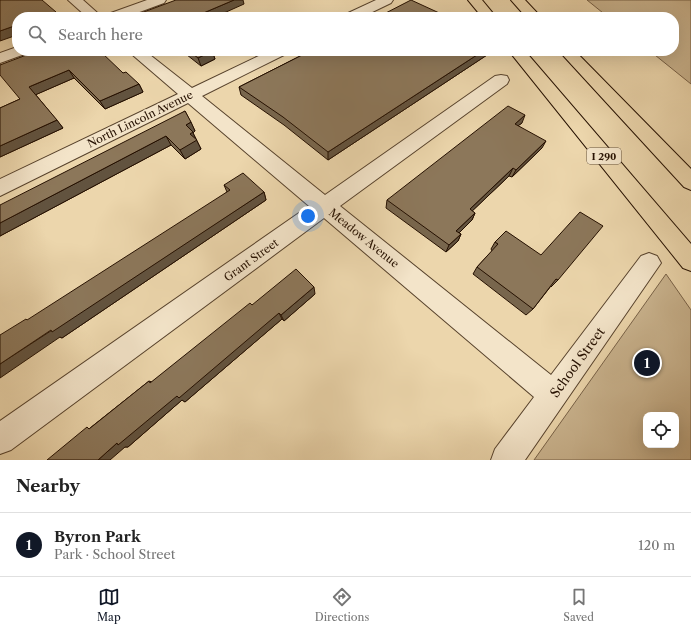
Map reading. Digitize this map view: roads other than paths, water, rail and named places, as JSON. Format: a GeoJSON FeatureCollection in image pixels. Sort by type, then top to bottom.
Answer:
{"type":"FeatureCollection","features":[{"type":"Feature","properties":{"kind":"highway"},"geometry":{"type":"LineString","coordinates":[[475,0],[485,12]]}},
{"type":"Feature","properties":{"kind":"highway"},"geometry":{"type":"LineString","coordinates":[[518,0],[529,12]]}},
{"type":"Feature","properties":{"kind":"highway","name":"I 290"},"geometry":{"type":"LineString","coordinates":[[521,56],[691,261]]}},
{"type":"Feature","properties":{"kind":"highway"},"geometry":{"type":"LineString","coordinates":[[572,56],[691,182]]}},
{"type":"Feature","properties":{"kind":"street"},"geometry":{"type":"LineString","coordinates":[[75,0],[89,12]]}},
{"type":"Feature","properties":{"kind":"street"},"geometry":{"type":"LineString","coordinates":[[127,12],[159,0]]}},
{"type":"Feature","properties":{"kind":"street"},"geometry":{"type":"LineString","coordinates":[[361,12],[386,0]]}},
{"type":"Feature","properties":{"kind":"street"},"geometry":{"type":"LineString","coordinates":[[0,58],[12,54]]}},
{"type":"Feature","properties":{"kind":"street","name":"Meadow Avenue"},"geometry":{"type":"LineString","coordinates":[[142,56],[554,395]]}},
{"type":"Feature","properties":{"kind":"street","name":"North Lincoln Avenue"},"geometry":{"type":"LineString","coordinates":[[0,188],[271,56]]}},
{"type":"Feature","properties":{"kind":"street","name":"Grant Street"},"geometry":{"type":"LineString","coordinates":[[0,439],[501,80]]}},
{"type":"Feature","properties":{"kind":"street","name":"School Street"},"geometry":{"type":"LineString","coordinates":[[506,460],[649,263]]}},
{"type":"Feature","properties":{"kind":"place","name":"Byron Park"},"geometry":{"type":"Point","coordinates":[647,363]}}]}
